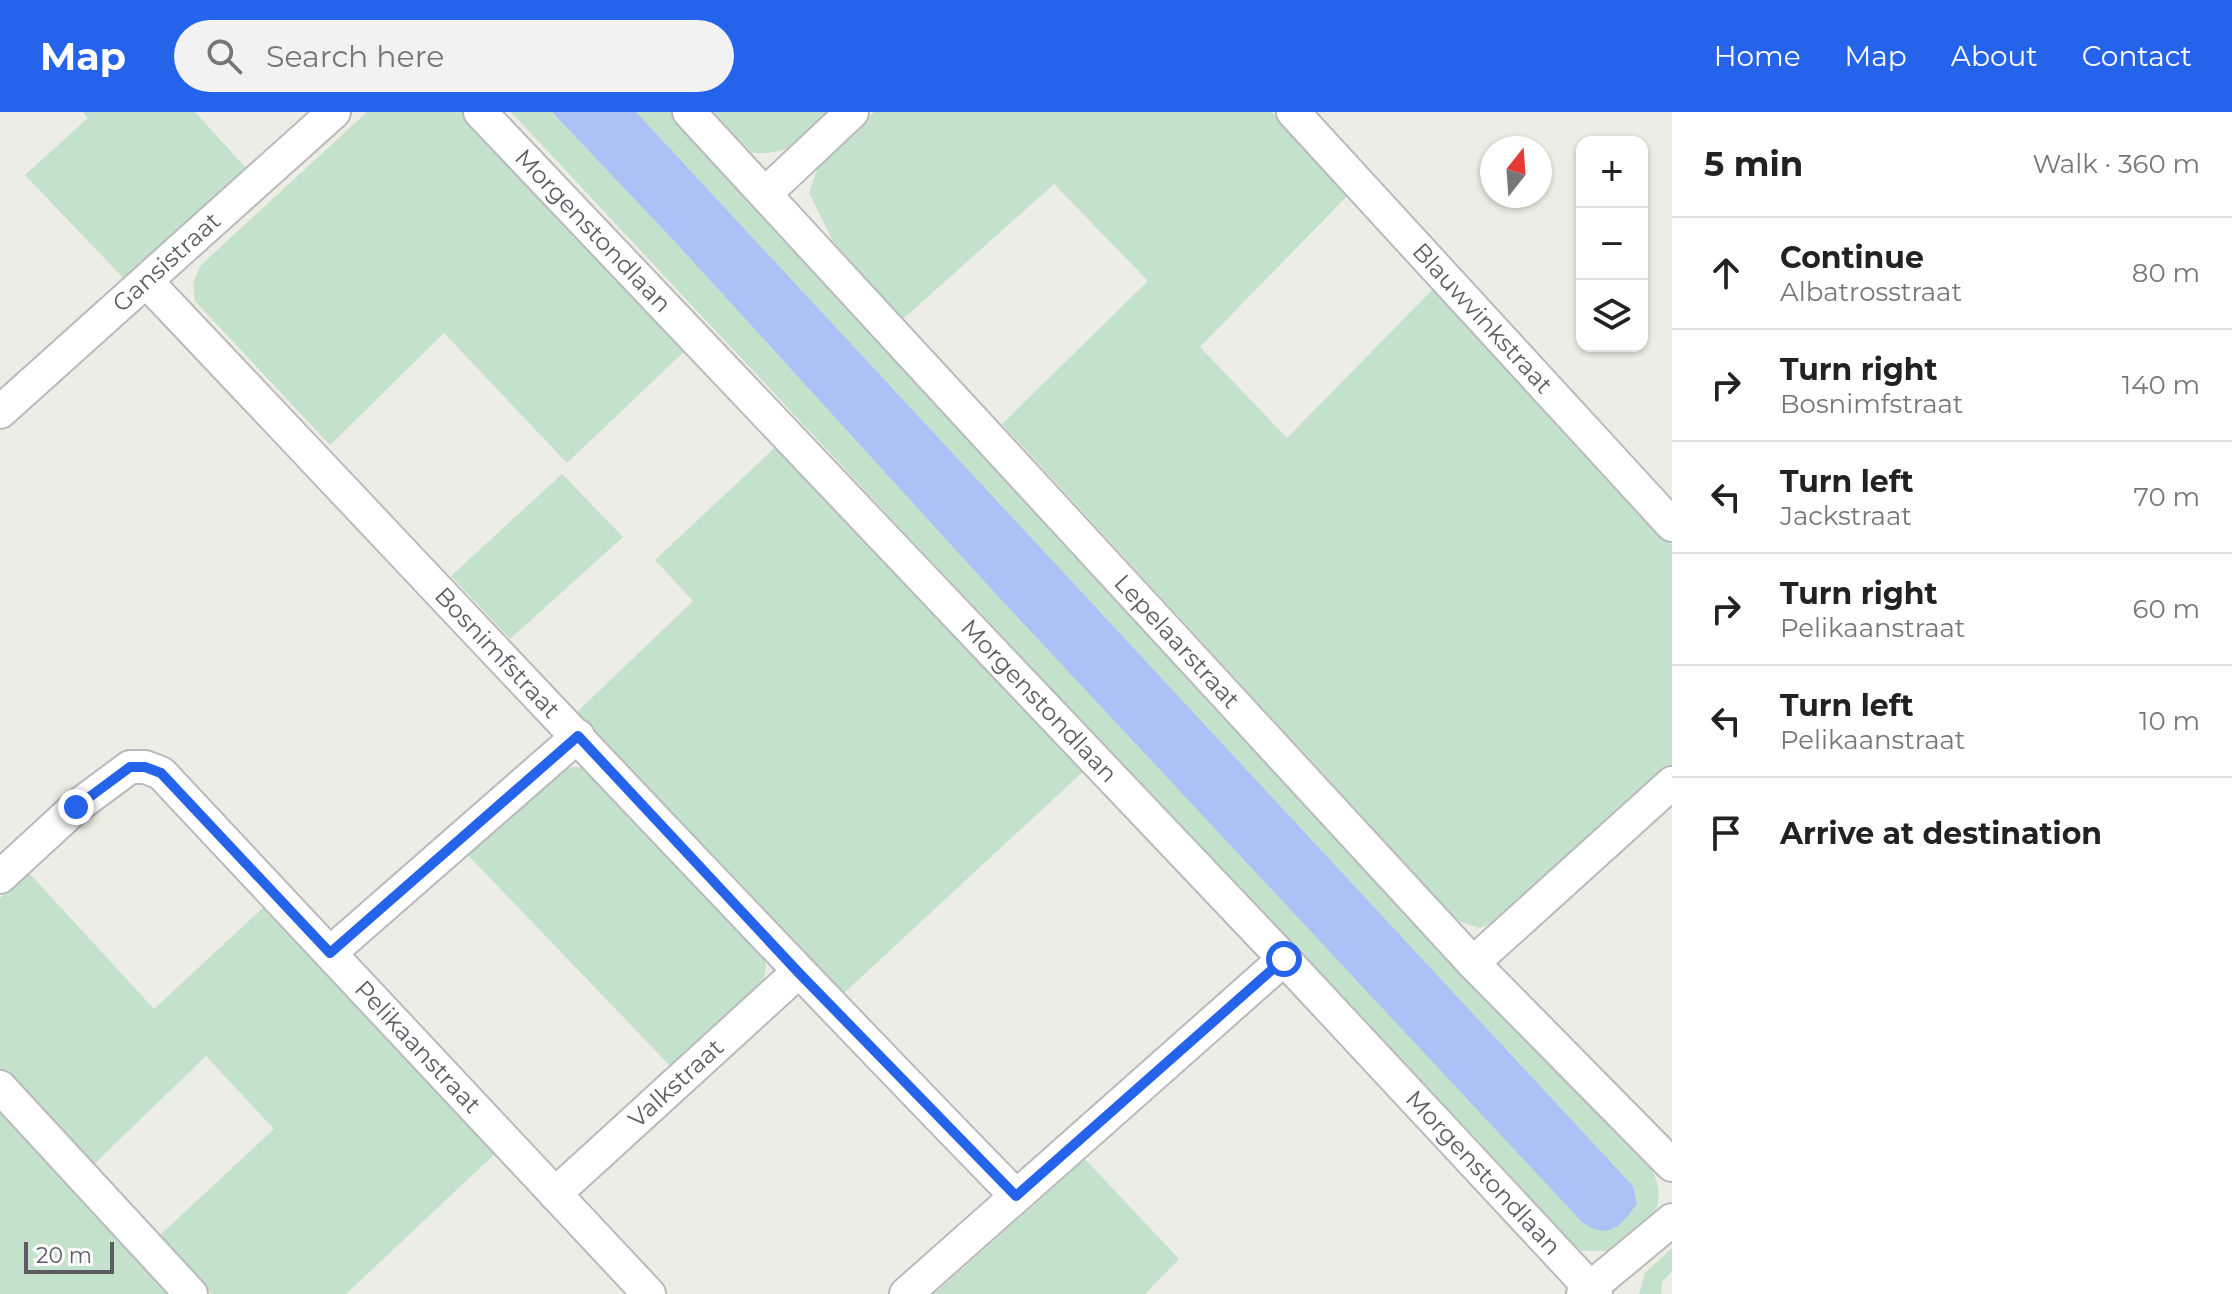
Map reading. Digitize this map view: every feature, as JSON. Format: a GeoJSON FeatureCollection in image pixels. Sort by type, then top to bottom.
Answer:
{"type":"FeatureCollection","features":[{"type":"Feature","properties":{"kind":"street","name":"Gansistraat"},"geometry":{"type":"LineString","coordinates":[[0,412],[334,112]]}},
{"type":"Feature","properties":{"kind":"street","name":"Morgenstondlaan"},"geometry":{"type":"LineString","coordinates":[[480,112],[1284,959],[1590,1292]]}},
{"type":"Feature","properties":{"kind":"street","name":"Lepelaarstraat"},"geometry":{"type":"LineString","coordinates":[[689,112],[1473,963],[1672,1165]]}},
{"type":"Feature","properties":{"kind":"street"},"geometry":{"type":"LineString","coordinates":[[765,194],[852,112]]}},
{"type":"Feature","properties":{"kind":"street","name":"Blauwvinkstraat"},"geometry":{"type":"LineString","coordinates":[[1305,116],[1672,525]]}},
{"type":"Feature","properties":{"kind":"street","name":"Bosnimfstraat"},"geometry":{"type":"LineString","coordinates":[[147,282],[798,972],[1016,1196]]}},
{"type":"Feature","properties":{"kind":"street"},"geometry":{"type":"LineString","coordinates":[[330,953],[578,736]]}},
{"type":"Feature","properties":{"kind":"street","name":"Pelikaanstraat"},"geometry":{"type":"LineString","coordinates":[[0,877],[76,807],[130,767],[145,767],[161,773],[649,1294]]}},
{"type":"Feature","properties":{"kind":"street"},"geometry":{"type":"LineString","coordinates":[[1473,963],[1672,783]]}},
{"type":"Feature","properties":{"kind":"street"},"geometry":{"type":"LineString","coordinates":[[906,1294],[1284,959]]}},
{"type":"Feature","properties":{"kind":"street","name":"Valkstraat"},"geometry":{"type":"LineString","coordinates":[[555,1194],[798,972]]}},
{"type":"Feature","properties":{"kind":"street"},"geometry":{"type":"LineString","coordinates":[[0,1087],[191,1294]]}},
{"type":"Feature","properties":{"kind":"street"},"geometry":{"type":"LineString","coordinates":[[1590,1292],[1672,1220]]}},
{"type":"Feature","properties":{"kind":"green space"},"geometry":{"type":"Polygon","coordinates":[[[83,112],[195,112],[253,176],[130,285],[25,175],[88,118],[83,112]]]}},
{"type":"Feature","properties":{"kind":"green space"},"geometry":{"type":"Polygon","coordinates":[[[367,112],[476,112],[693,343],[567,463],[444,333],[330,445],[195,301],[193,283],[201,265],[367,112]]]}},
{"type":"Feature","properties":{"kind":"green space"},"geometry":{"type":"Polygon","coordinates":[[[511,112],[552,112],[1316,937],[1637,1203],[1633,1186],[636,112],[674,112],[1651,1166],[1659,1196],[1657,1207],[1645,1225],[1613,1251],[1582,1251],[1569,1243],[511,112]]]}},
{"type":"Feature","properties":{"kind":"green space"},"geometry":{"type":"Polygon","coordinates":[[[712,112],[833,112],[806,137],[788,148],[752,153],[712,112]]]}},
{"type":"Feature","properties":{"kind":"green space"},"geometry":{"type":"Polygon","coordinates":[[[874,112],[1272,112],[1350,193],[1200,347],[1287,438],[1436,286],[1672,545],[1672,767],[1502,921],[1479,928],[1458,921],[1002,424],[1148,281],[1054,184],[903,319],[834,243],[809,193],[818,167],[874,112]]]}},
{"type":"Feature","properties":{"kind":"green space"},"geometry":{"type":"Polygon","coordinates":[[[781,442],[1088,767],[843,994],[575,714],[693,601],[655,560],[781,442]]]}},
{"type":"Feature","properties":{"kind":"green space"},"geometry":{"type":"Polygon","coordinates":[[[562,474],[623,537],[510,639],[451,576],[562,474]]]}},
{"type":"Feature","properties":{"kind":"green space"},"geometry":{"type":"Polygon","coordinates":[[[579,767],[593,771],[764,955],[766,967],[762,986],[673,1069],[467,854],[562,768],[579,767]]]}},
{"type":"Feature","properties":{"kind":"green space"},"geometry":{"type":"Polygon","coordinates":[[[29,873],[154,1009],[268,903],[500,1149],[346,1294],[212,1294],[160,1235],[274,1129],[206,1056],[92,1166],[0,1069],[0,898],[29,873]]]}},
{"type":"Feature","properties":{"kind":"green space"},"geometry":{"type":"Polygon","coordinates":[[[0,1102],[178,1294],[0,1294],[0,1102]]]}},
{"type":"Feature","properties":{"kind":"green space"},"geometry":{"type":"Polygon","coordinates":[[[1085,1159],[1179,1259],[1145,1294],[934,1294],[1085,1159]]]}},
{"type":"Feature","properties":{"kind":"green space"},"geometry":{"type":"Polygon","coordinates":[[[1672,1248],[1672,1271],[1662,1282],[1661,1294],[1639,1294],[1645,1273],[1672,1248]]]}},
{"type":"Feature","properties":{"kind":"water"},"geometry":{"type":"Polygon","coordinates":[[[552,112],[636,112],[1633,1186],[1637,1203],[1620,1224],[1599,1230],[1582,1222],[993,591],[677,244],[552,112]]]}},
{"type":"Feature","properties":{"kind":"route"},"geometry":{"type":"LineString","coordinates":[[76,807],[130,767],[145,767],[161,773],[330,953],[578,736],[798,972],[1016,1196],[1284,959]]}}]}
